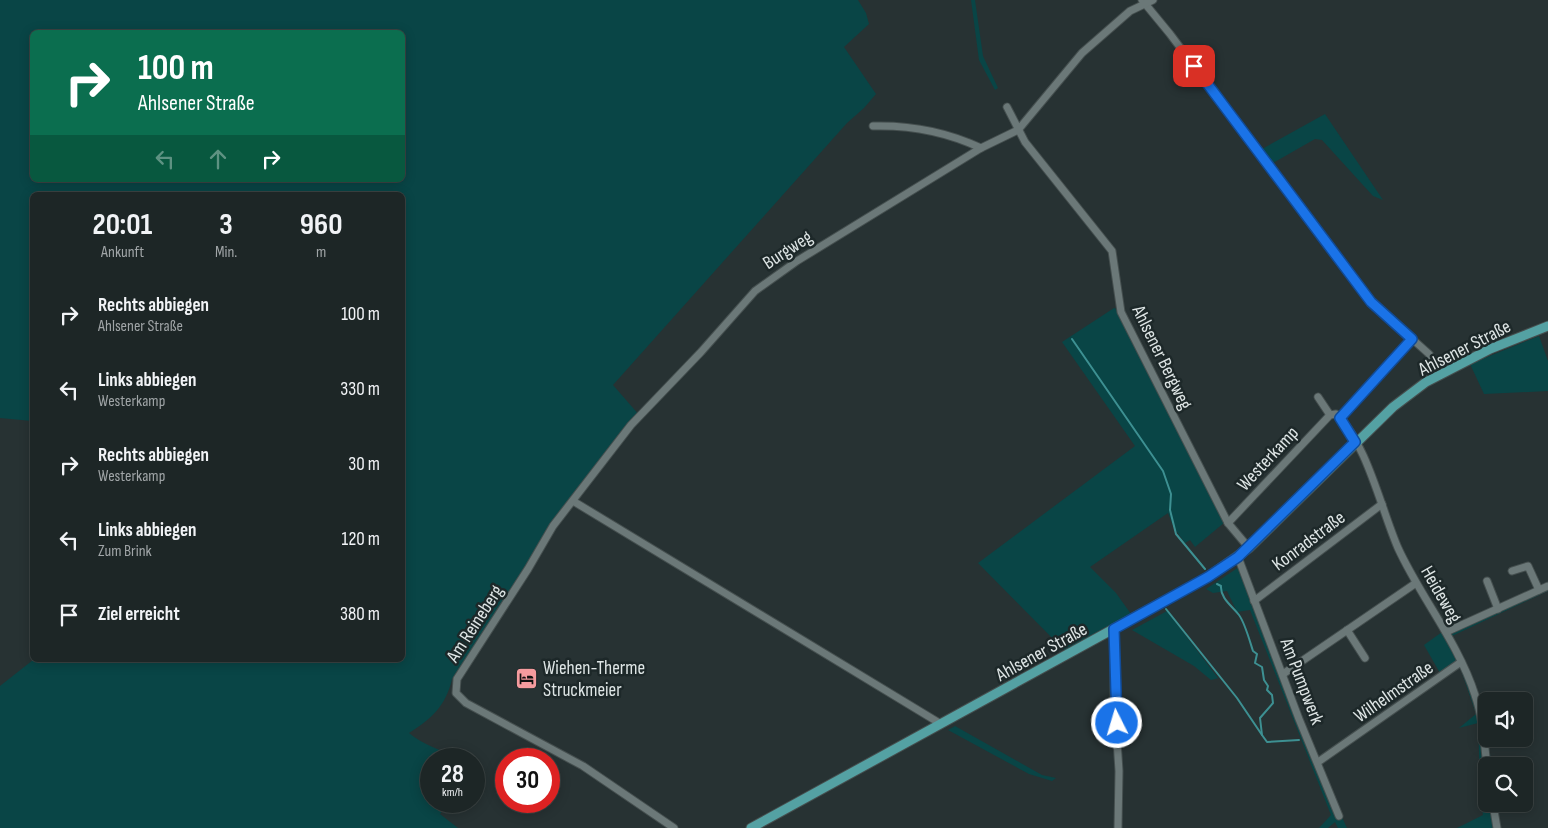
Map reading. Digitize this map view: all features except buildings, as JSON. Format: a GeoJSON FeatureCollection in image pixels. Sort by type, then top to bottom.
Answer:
{"type":"FeatureCollection","features":[{"type":"Feature","properties":{"kind":"main road","name":"Ahlsener Straße"},"geometry":{"type":"LineString","coordinates":[[751,828],[1208,577],[1249,548],[1355,442],[1393,407],[1444,371],[1490,349],[1548,326]]}},
{"type":"Feature","properties":{"kind":"street","name":"Burgweg"},"geometry":{"type":"LineString","coordinates":[[642,416],[755,290],[771,278],[981,148],[1018,130],[1082,54],[1130,11],[1143,2],[1153,0]]}},
{"type":"Feature","properties":{"kind":"street"},"geometry":{"type":"LineString","coordinates":[[1143,2],[1182,50],[1371,302],[1444,371]]}},
{"type":"Feature","properties":{"kind":"street","name":"Ahlsener Bergweg"},"geometry":{"type":"LineString","coordinates":[[1006,107],[1018,130],[1112,251],[1121,312],[1228,523],[1249,548]]}},
{"type":"Feature","properties":{"kind":"street"},"geometry":{"type":"LineString","coordinates":[[872,126],[906,126],[966,141],[981,148]]}},
{"type":"Feature","properties":{"kind":"street"},"geometry":{"type":"LineString","coordinates":[[1340,418],[1412,339]]}},
{"type":"Feature","properties":{"kind":"street"},"geometry":{"type":"LineString","coordinates":[[1318,396],[1330,416],[1336,414],[1340,418],[1355,442]]}},
{"type":"Feature","properties":{"kind":"street","name":"Am Reineberg"},"geometry":{"type":"LineString","coordinates":[[642,416],[631,425],[553,526],[528,569],[457,679],[456,693],[478,711],[583,766],[674,828]]}},
{"type":"Feature","properties":{"kind":"street","name":"Westerkamp"},"geometry":{"type":"LineString","coordinates":[[1228,523],[1330,416]]}},
{"type":"Feature","properties":{"kind":"street","name":"Heideweg"},"geometry":{"type":"LineString","coordinates":[[1355,442],[1398,547],[1416,583],[1446,632],[1476,696],[1482,718],[1486,757]]}},
{"type":"Feature","properties":{"kind":"street"},"geometry":{"type":"LineString","coordinates":[[573,501],[941,724]]}},
{"type":"Feature","properties":{"kind":"street","name":"Konradstraße"},"geometry":{"type":"LineString","coordinates":[[1254,601],[1382,504]]}},
{"type":"Feature","properties":{"kind":"street","name":"Am Pumpwerk"},"geometry":{"type":"LineString","coordinates":[[1238,557],[1339,816]]}},
{"type":"Feature","properties":{"kind":"street"},"geometry":{"type":"LineString","coordinates":[[1512,571],[1528,566],[1539,590]]}},
{"type":"Feature","properties":{"kind":"street"},"geometry":{"type":"LineString","coordinates":[[1487,581],[1498,609]]}},
{"type":"Feature","properties":{"kind":"street"},"geometry":{"type":"LineString","coordinates":[[1283,674],[1416,583]]}},
{"type":"Feature","properties":{"kind":"street"},"geometry":{"type":"LineString","coordinates":[[1446,632],[1548,586]]}},
{"type":"Feature","properties":{"kind":"street"},"geometry":{"type":"LineString","coordinates":[[1114,629],[1114,695],[1119,771],[1118,828]]}},
{"type":"Feature","properties":{"kind":"street"},"geometry":{"type":"LineString","coordinates":[[1347,630],[1365,658]]}},
{"type":"Feature","properties":{"kind":"street","name":"Wilhelmstraße"},"geometry":{"type":"LineString","coordinates":[[1318,762],[1461,662]]}},
{"type":"Feature","properties":{"kind":"street"},"geometry":{"type":"LineString","coordinates":[[1494,812],[1496,828]]}},
{"type":"Feature","properties":{"kind":"shaded area"},"geometry":{"type":"Polygon","coordinates":[[[0,0],[858,0],[866,13],[869,24],[844,47],[876,94],[847,123],[613,385],[640,416],[631,424],[526,568],[452,679],[442,704],[431,717],[409,733],[436,748],[420,748],[420,813],[441,813],[458,828],[0,828],[0,686],[30,662],[405,662],[405,192],[30,192],[30,421],[0,418],[0,0]]]}},
{"type":"Feature","properties":{"kind":"shaded area"},"geometry":{"type":"Polygon","coordinates":[[[971,0],[975,0],[983,56],[998,88],[995,90],[979,60],[971,0]]]}},
{"type":"Feature","properties":{"kind":"shaded area"},"geometry":{"type":"Polygon","coordinates":[[[1325,114],[1383,200],[1373,196],[1322,140],[1315,139],[1273,163],[1262,149],[1325,114]]]}},
{"type":"Feature","properties":{"kind":"shaded area"},"geometry":{"type":"Polygon","coordinates":[[[1114,308],[1117,309],[1225,522],[1195,547],[1190,540],[1185,543],[1174,528],[1168,513],[1090,567],[1116,593],[1131,614],[1064,650],[978,563],[1135,446],[1062,342],[1114,308]]]}},
{"type":"Feature","properties":{"kind":"shaded area"},"geometry":{"type":"Polygon","coordinates":[[[1539,336],[1548,361],[1548,391],[1484,394],[1470,364],[1539,336]]]}},
{"type":"Feature","properties":{"kind":"shaded area"},"geometry":{"type":"Polygon","coordinates":[[[1239,567],[1347,828],[1338,828],[1335,822],[1328,828],[1319,828],[1331,815],[1250,610],[1237,612],[1227,591],[1213,593],[1206,589],[1239,567]]]}},
{"type":"Feature","properties":{"kind":"shaded area"},"geometry":{"type":"Polygon","coordinates":[[[1548,585],[1548,591],[1452,636],[1478,701],[1478,723],[1459,728],[1476,714],[1459,664],[1443,632],[1548,585]]]}},
{"type":"Feature","properties":{"kind":"shaded area"},"geometry":{"type":"Polygon","coordinates":[[[1167,611],[1219,678],[1211,680],[1194,666],[1132,630],[1167,611]]]}},
{"type":"Feature","properties":{"kind":"shaded area"},"geometry":{"type":"Polygon","coordinates":[[[1442,632],[1456,660],[1454,664],[1440,673],[1424,645],[1442,632]]]}},
{"type":"Feature","properties":{"kind":"shaded area"},"geometry":{"type":"Polygon","coordinates":[[[955,726],[1042,775],[1056,778],[1052,781],[1029,774],[948,730],[955,726]]]}},
{"type":"Feature","properties":{"kind":"shaded area"},"geometry":{"type":"Polygon","coordinates":[[[1479,747],[1489,747],[1490,757],[1479,757],[1479,747]]]}},
{"type":"Feature","properties":{"kind":"shaded area"},"geometry":{"type":"Polygon","coordinates":[[[1483,812],[1498,812],[1500,828],[1457,828],[1483,815],[1483,812]]]}},
{"type":"Feature","properties":{"kind":"waterway"},"geometry":{"type":"LineString","coordinates":[[1072,339],[1163,471],[1171,494],[1170,510],[1176,534],[1205,569]]}},
{"type":"Feature","properties":{"kind":"waterway"},"geometry":{"type":"LineString","coordinates":[[1217,584],[1221,586],[1224,598],[1241,618],[1253,651],[1257,654],[1255,663],[1262,667],[1264,680],[1268,686],[1267,690],[1272,695],[1273,703],[1260,718],[1262,735],[1267,742],[1299,740]]}},
{"type":"Feature","properties":{"kind":"waterway"},"geometry":{"type":"LineString","coordinates":[[1166,609],[1237,698],[1262,735]]}},
{"type":"Feature","properties":{"kind":"place","name":"Wiehen-Therme Struckmeier"},"geometry":{"type":"Point","coordinates":[527,678]}},
{"type":"Feature","properties":{"kind":"route"},"geometry":{"type":"LineString","coordinates":[[1117,723],[1114,695],[1114,629],[1208,577],[1238,557],[1267,531],[1355,442],[1340,418],[1412,339],[1385,317],[1371,302],[1194,66]]}}]}
